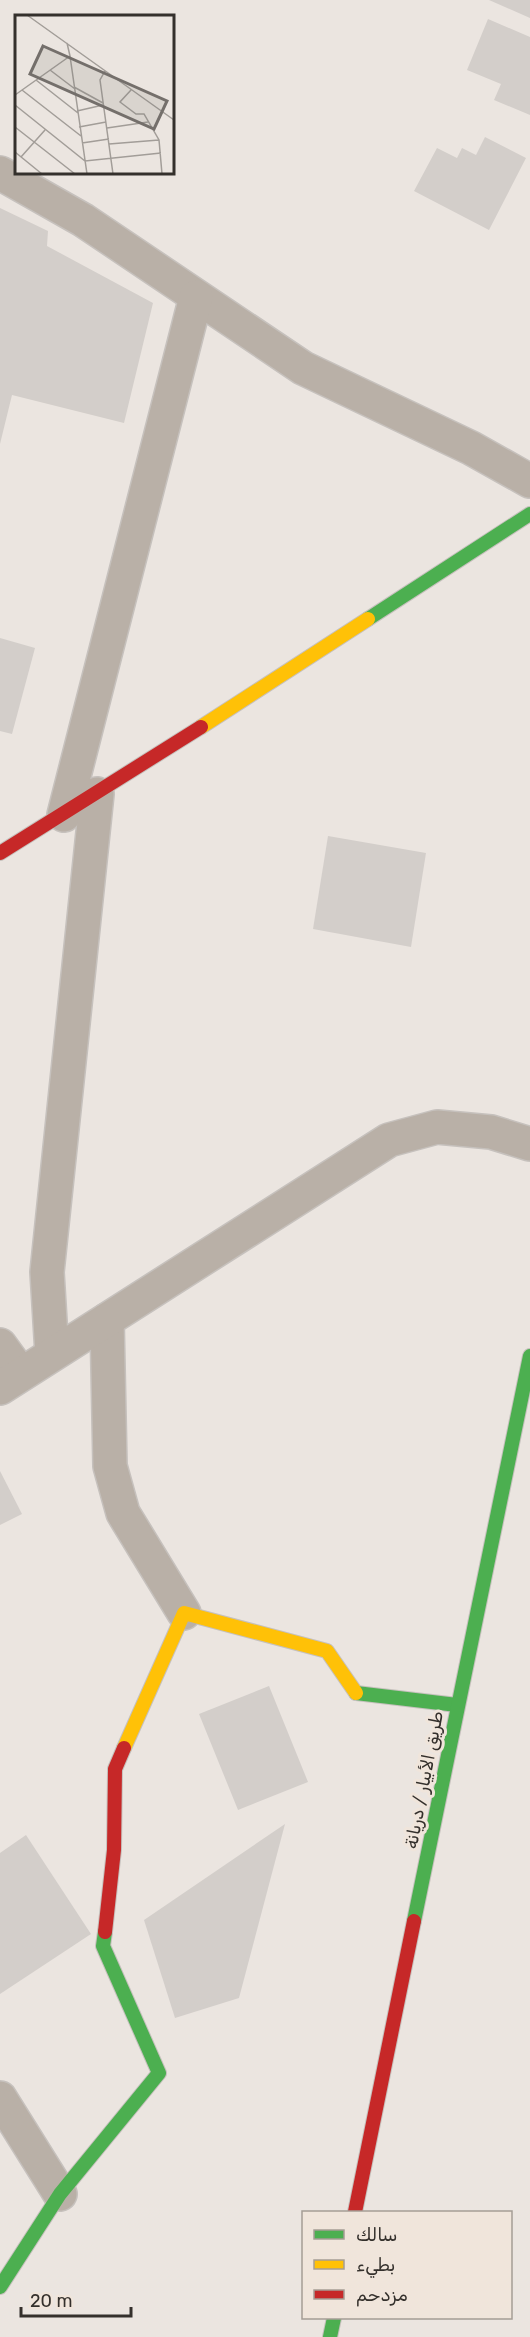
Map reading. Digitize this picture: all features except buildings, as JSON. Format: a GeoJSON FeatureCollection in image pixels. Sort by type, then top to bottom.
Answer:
{"type":"FeatureCollection","features":[{"type":"Feature","properties":{"kind":"street"},"geometry":{"type":"LineString","coordinates":[[0,173],[83,220],[303,368],[471,448],[530,481]]}},
{"type":"Feature","properties":{"kind":"street"},"geometry":{"type":"LineString","coordinates":[[64,815],[196,297]]}},
{"type":"Feature","properties":{"kind":"street"},"geometry":{"type":"LineString","coordinates":[[0,853],[97,794],[530,514]]}},
{"type":"Feature","properties":{"kind":"street"},"geometry":{"type":"LineString","coordinates":[[52,1354],[47,1272],[97,794]]}},
{"type":"Feature","properties":{"kind":"street"},"geometry":{"type":"LineString","coordinates":[[0,1345],[11,1381],[388,1140],[437,1127],[491,1132],[530,1144]]}},
{"type":"Feature","properties":{"kind":"street"},"geometry":{"type":"LineString","coordinates":[[107,1320],[110,1466],[123,1513],[184,1613],[327,1651],[354,1693],[458,1705]]}},
{"type":"Feature","properties":{"kind":"street","name":"طريق الأبيار / دريانة"},"geometry":{"type":"LineString","coordinates":[[355,2211],[530,1356]]}},
{"type":"Feature","properties":{"kind":"street"},"geometry":{"type":"LineString","coordinates":[[0,2287],[60,2194],[159,2073],[103,1946],[114,1850],[115,1769],[184,1613]]}},
{"type":"Feature","properties":{"kind":"street"},"geometry":{"type":"LineString","coordinates":[[0,2098],[60,2194]]}},
{"type":"Feature","properties":{"kind":"street"},"geometry":{"type":"LineString","coordinates":[[330,2337],[334,2319]]}},
{"type":"Feature","properties":{"kind":"traffic: fast"},"geometry":{"type":"LineString","coordinates":[[368,619],[530,514]]}},
{"type":"Feature","properties":{"kind":"traffic: fast"},"geometry":{"type":"LineString","coordinates":[[414,1921],[530,1356]]}},
{"type":"Feature","properties":{"kind":"traffic: fast"},"geometry":{"type":"LineString","coordinates":[[356,1693],[457,1705]]}},
{"type":"Feature","properties":{"kind":"traffic: fast"},"geometry":{"type":"LineString","coordinates":[[0,2287],[60,2194],[159,2073],[103,1946],[105,1932]]}},
{"type":"Feature","properties":{"kind":"traffic: fast"},"geometry":{"type":"LineString","coordinates":[[330,2337],[334,2319]]}},
{"type":"Feature","properties":{"kind":"traffic: slow"},"geometry":{"type":"LineString","coordinates":[[201,727],[368,619]]}},
{"type":"Feature","properties":{"kind":"traffic: slow"},"geometry":{"type":"LineString","coordinates":[[124,1748],[184,1613],[327,1651],[356,1693]]}},
{"type":"Feature","properties":{"kind":"traffic: jam"},"geometry":{"type":"LineString","coordinates":[[0,853],[201,727]]}},
{"type":"Feature","properties":{"kind":"traffic: jam"},"geometry":{"type":"LineString","coordinates":[[105,1932],[114,1850],[115,1769],[124,1748]]}},
{"type":"Feature","properties":{"kind":"traffic: jam"},"geometry":{"type":"LineString","coordinates":[[355,2211],[414,1921]]}}]}
